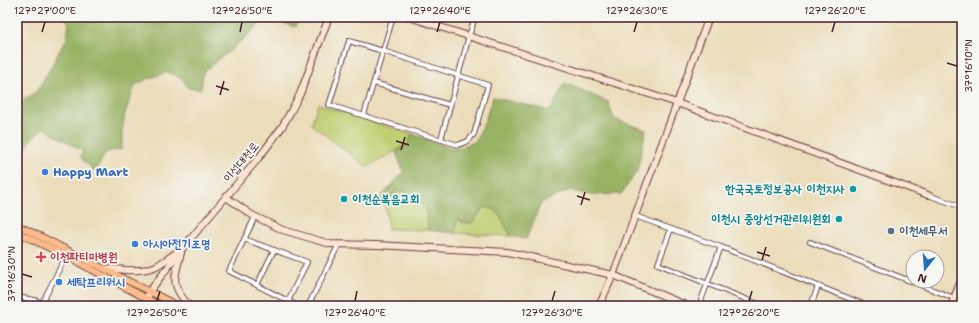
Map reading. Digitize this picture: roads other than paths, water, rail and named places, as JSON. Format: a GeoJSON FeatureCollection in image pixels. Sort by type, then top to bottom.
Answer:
{"type":"FeatureCollection","features":[{"type":"Feature","properties":{"kind":"main road"},"geometry":{"type":"LineString","coordinates":[[17,225],[179,306]]}},
{"type":"Feature","properties":{"kind":"main road"},"geometry":{"type":"LineString","coordinates":[[17,232],[66,256],[146,303],[161,306]]}},
{"type":"Feature","properties":{"kind":"street","name":"이섭대천로"},"geometry":{"type":"LineString","coordinates":[[146,303],[149,292],[182,249],[270,144],[291,111],[308,75],[329,17]]}},
{"type":"Feature","properties":{"kind":"street"},"geometry":{"type":"LineString","coordinates":[[364,115],[393,17]]}},
{"type":"Feature","properties":{"kind":"street"},"geometry":{"type":"LineString","coordinates":[[409,17],[677,103],[962,208]]}},
{"type":"Feature","properties":{"kind":"street"},"geometry":{"type":"LineString","coordinates":[[599,306],[613,275],[709,17]]}},
{"type":"Feature","properties":{"kind":"street"},"geometry":{"type":"LineString","coordinates":[[440,139],[473,18]]}},
{"type":"Feature","properties":{"kind":"street"},"geometry":{"type":"LineString","coordinates":[[350,41],[458,75],[488,85],[474,134],[468,141],[458,145],[329,105],[350,41]]}},
{"type":"Feature","properties":{"kind":"street"},"geometry":{"type":"LineString","coordinates":[[374,83],[450,105]]}},
{"type":"Feature","properties":{"kind":"street"},"geometry":{"type":"LineString","coordinates":[[226,197],[255,217],[283,230],[330,244],[508,252],[613,275],[688,306]]}},
{"type":"Feature","properties":{"kind":"street"},"geometry":{"type":"LineString","coordinates":[[635,216],[721,247],[868,306]]}},
{"type":"Feature","properties":{"kind":"street"},"geometry":{"type":"LineString","coordinates":[[255,217],[229,271],[298,306]]}},
{"type":"Feature","properties":{"kind":"street"},"geometry":{"type":"LineString","coordinates":[[671,229],[658,264],[763,306]]}},
{"type":"Feature","properties":{"kind":"street"},"geometry":{"type":"LineString","coordinates":[[244,239],[307,262],[288,301]]}},
{"type":"Feature","properties":{"kind":"street"},"geometry":{"type":"LineString","coordinates":[[810,242],[954,298]]}},
{"type":"Feature","properties":{"kind":"street"},"geometry":{"type":"LineString","coordinates":[[308,306],[339,244]]}},
{"type":"Feature","properties":{"kind":"street"},"geometry":{"type":"LineString","coordinates":[[699,306],[721,247]]}},
{"type":"Feature","properties":{"kind":"street"},"geometry":{"type":"LineString","coordinates":[[103,268],[126,270],[148,269],[156,266],[182,249]]}},
{"type":"Feature","properties":{"kind":"street"},"geometry":{"type":"LineString","coordinates":[[182,249],[175,282],[178,290],[189,306]]}},
{"type":"Feature","properties":{"kind":"street"},"geometry":{"type":"LineString","coordinates":[[257,285],[274,250]]}},
{"type":"Feature","properties":{"kind":"street"},"geometry":{"type":"LineString","coordinates":[[42,303],[66,256]]}},
{"type":"Feature","properties":{"kind":"street"},"geometry":{"type":"LineString","coordinates":[[951,306],[962,278]]}},
{"type":"Feature","properties":{"kind":"street"},"geometry":{"type":"LineString","coordinates":[[811,306],[818,286]]}},
{"type":"Feature","properties":{"kind":"street"},"geometry":{"type":"LineString","coordinates":[[17,297],[30,299],[50,306]]}},
{"type":"Feature","properties":{"kind":"place","name":"Happy Mart"},"geometry":{"type":"Point","coordinates":[45,172]}},
{"type":"Feature","properties":{"kind":"place","name":"한국국토정보공사 이천지사"},"geometry":{"type":"Point","coordinates":[853,189]}},
{"type":"Feature","properties":{"kind":"place","name":"이천순복음교회"},"geometry":{"type":"Point","coordinates":[344,199]}},
{"type":"Feature","properties":{"kind":"place","name":"이천시 중앙선거관리위원회"},"geometry":{"type":"Point","coordinates":[839,219]}},
{"type":"Feature","properties":{"kind":"place","name":"이천세무서"},"geometry":{"type":"Point","coordinates":[891,231]}},
{"type":"Feature","properties":{"kind":"place","name":"아시아전기조명"},"geometry":{"type":"Point","coordinates":[135,244]}},
{"type":"Feature","properties":{"kind":"place","name":"이천파티마병원"},"geometry":{"type":"Point","coordinates":[41,257]}},
{"type":"Feature","properties":{"kind":"place","name":"세탁프리워시"},"geometry":{"type":"Point","coordinates":[59,282]}}]}
